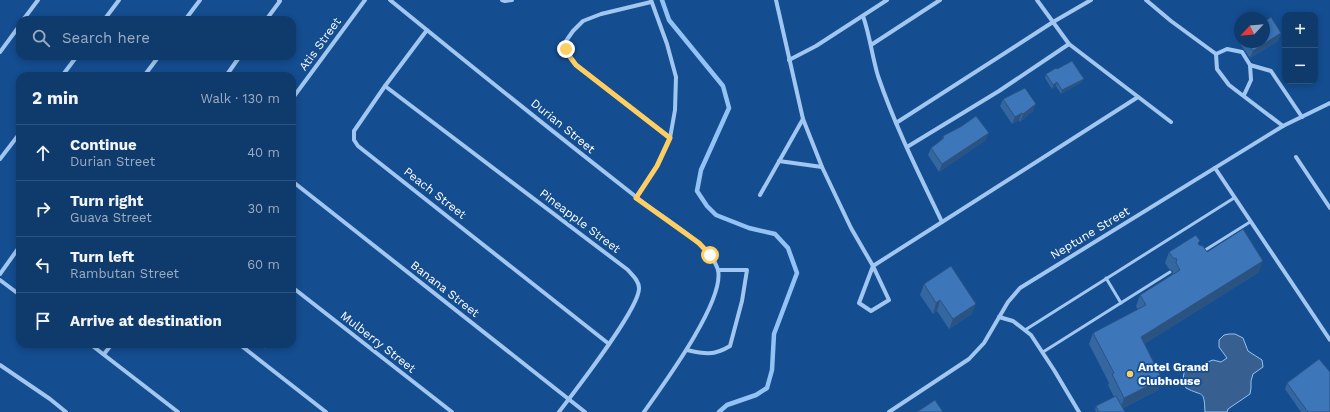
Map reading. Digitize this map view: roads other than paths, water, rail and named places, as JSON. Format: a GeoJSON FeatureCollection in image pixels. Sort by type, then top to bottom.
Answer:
{"type":"FeatureCollection","features":[{"type":"Feature","properties":{"kind":"street"},"geometry":{"type":"LineString","coordinates":[[27,16],[38,0]]}},
{"type":"Feature","properties":{"kind":"street"},"geometry":{"type":"LineString","coordinates":[[107,16],[119,0]]}},
{"type":"Feature","properties":{"kind":"street"},"geometry":{"type":"LineString","coordinates":[[188,16],[200,0]]}},
{"type":"Feature","properties":{"kind":"street"},"geometry":{"type":"LineString","coordinates":[[269,16],[280,1],[279,0]]}},
{"type":"Feature","properties":{"kind":"street","name":"Atis Street"},"geometry":{"type":"LineString","coordinates":[[296,94],[365,0]]}},
{"type":"Feature","properties":{"kind":"street","name":"Durian Street"},"geometry":{"type":"LineString","coordinates":[[390,0],[636,198],[699,243],[710,255],[718,270]]}},
{"type":"Feature","properties":{"kind":"street"},"geometry":{"type":"LineString","coordinates":[[502,0],[512,0]]}},
{"type":"Feature","properties":{"kind":"street"},"geometry":{"type":"LineString","coordinates":[[776,0],[803,119],[822,167],[851,228],[873,266],[889,300],[871,312],[859,303],[873,266],[1138,97]]}},
{"type":"Feature","properties":{"kind":"street"},"geometry":{"type":"LineString","coordinates":[[789,60],[816,46],[887,0]]}},
{"type":"Feature","properties":{"kind":"street"},"geometry":{"type":"LineString","coordinates":[[871,45],[940,0]]}},
{"type":"Feature","properties":{"kind":"street"},"geometry":{"type":"LineString","coordinates":[[1037,0],[1069,44],[1171,122]]}},
{"type":"Feature","properties":{"kind":"street"},"geometry":{"type":"LineString","coordinates":[[896,123],[1053,22],[1091,0]]}},
{"type":"Feature","properties":{"kind":"street"},"geometry":{"type":"LineString","coordinates":[[1146,0],[1171,21],[1216,54],[1218,69],[1229,85],[1283,126]]}},
{"type":"Feature","properties":{"kind":"street"},"geometry":{"type":"LineString","coordinates":[[636,198],[657,166],[670,138],[675,110],[676,77],[667,44],[651,1],[593,16],[583,21],[566,41],[566,49],[570,57],[576,65],[670,138]]}},
{"type":"Feature","properties":{"kind":"street"},"geometry":{"type":"LineString","coordinates":[[863,16],[878,75],[896,123],[942,222]]}},
{"type":"Feature","properties":{"kind":"street"},"geometry":{"type":"LineString","coordinates":[[0,52],[16,30]]}},
{"type":"Feature","properties":{"kind":"street","name":"Peach Street"},"geometry":{"type":"LineString","coordinates":[[427,30],[385,86],[354,131],[354,140],[358,146],[609,344]]}},
{"type":"Feature","properties":{"kind":"street"},"geometry":{"type":"LineString","coordinates":[[907,147],[999,91],[1069,44]]}},
{"type":"Feature","properties":{"kind":"street"},"geometry":{"type":"LineString","coordinates":[[1216,54],[1227,49],[1242,52],[1250,65],[1251,80],[1244,95]]}},
{"type":"Feature","properties":{"kind":"street"},"geometry":{"type":"LineString","coordinates":[[65,72],[74,60]]}},
{"type":"Feature","properties":{"kind":"street"},"geometry":{"type":"LineString","coordinates":[[147,72],[156,60]]}},
{"type":"Feature","properties":{"kind":"street"},"geometry":{"type":"LineString","coordinates":[[229,72],[237,60]]}},
{"type":"Feature","properties":{"kind":"street"},"geometry":{"type":"LineString","coordinates":[[1250,65],[1271,71],[1302,117]]}},
{"type":"Feature","properties":{"kind":"street","name":"Pineapple Street"},"geometry":{"type":"LineString","coordinates":[[385,86],[628,270],[636,279],[639,288],[636,300],[609,344],[559,412]]}},
{"type":"Feature","properties":{"kind":"street","name":"Neptune Street"},"geometry":{"type":"LineString","coordinates":[[889,412],[969,359],[984,343],[1008,302],[1020,288],[1283,126],[1330,103]]}},
{"type":"Feature","properties":{"kind":"street"},"geometry":{"type":"LineString","coordinates":[[760,195],[803,119]]}},
{"type":"Feature","properties":{"kind":"street"},"geometry":{"type":"LineString","coordinates":[[0,159],[16,138]]}},
{"type":"Feature","properties":{"kind":"street"},"geometry":{"type":"LineString","coordinates":[[1296,157],[1330,208]]}},
{"type":"Feature","properties":{"kind":"street"},"geometry":{"type":"LineString","coordinates":[[779,161],[822,167]]}},
{"type":"Feature","properties":{"kind":"street"},"geometry":{"type":"LineString","coordinates":[[1215,168],[1330,340]]}},
{"type":"Feature","properties":{"kind":"street","name":"Banana Street"},"geometry":{"type":"LineString","coordinates":[[296,184],[585,412]]}},
{"type":"Feature","properties":{"kind":"street"},"geometry":{"type":"LineString","coordinates":[[0,274],[16,252]]}},
{"type":"Feature","properties":{"kind":"street"},"geometry":{"type":"LineString","coordinates":[[644,412],[687,350],[714,297],[718,270],[747,270],[742,301],[730,346],[720,352],[706,354],[687,350]]}},
{"type":"Feature","properties":{"kind":"street"},"geometry":{"type":"LineString","coordinates":[[0,280],[16,291]]}},
{"type":"Feature","properties":{"kind":"street","name":"Mulberry Street"},"geometry":{"type":"LineString","coordinates":[[296,291],[452,412]]}},
{"type":"Feature","properties":{"kind":"street"},"geometry":{"type":"LineString","coordinates":[[1000,317],[1013,321],[1025,330],[1043,352],[1079,412]]}},
{"type":"Feature","properties":{"kind":"street"},"geometry":{"type":"LineString","coordinates":[[96,348],[178,412]]}},
{"type":"Feature","properties":{"kind":"street"},"geometry":{"type":"LineString","coordinates":[[104,354],[109,348]]}},
{"type":"Feature","properties":{"kind":"street"},"geometry":{"type":"LineString","coordinates":[[244,348],[326,412]]}},
{"type":"Feature","properties":{"kind":"street"},"geometry":{"type":"LineString","coordinates":[[0,365],[50,399],[66,412]]}},
{"type":"Feature","properties":{"kind":"lane"},"geometry":{"type":"LineString","coordinates":[[1025,330],[1234,198]]}},
{"type":"Feature","properties":{"kind":"lane"},"geometry":{"type":"LineString","coordinates":[[1197,255],[1250,222]]}},
{"type":"Feature","properties":{"kind":"lane"},"geometry":{"type":"LineString","coordinates":[[1043,352],[1170,272]]}},
{"type":"Feature","properties":{"kind":"lane"},"geometry":{"type":"LineString","coordinates":[[1106,278],[1121,303]]}},
{"type":"Feature","properties":{"kind":"water"},"geometry":{"type":"Polygon","coordinates":[[[1235,334],[1243,338],[1248,351],[1262,360],[1263,367],[1253,374],[1250,394],[1228,409],[1227,412],[1205,412],[1202,395],[1186,388],[1183,376],[1186,369],[1202,369],[1205,363],[1213,360],[1221,362],[1227,358],[1219,347],[1219,340],[1224,335],[1235,334]]]}},
{"type":"Feature","properties":{"kind":"waterway"},"geometry":{"type":"LineString","coordinates":[[662,0],[669,20],[723,86],[729,108],[701,170],[697,191],[707,206],[716,215],[749,228],[775,234],[788,248],[797,273],[774,334],[772,370],[767,388],[756,395],[727,405],[719,412]]}},
{"type":"Feature","properties":{"kind":"place","name":"Antel Grand Clubhouse"},"geometry":{"type":"Point","coordinates":[1130,374]}}]}
